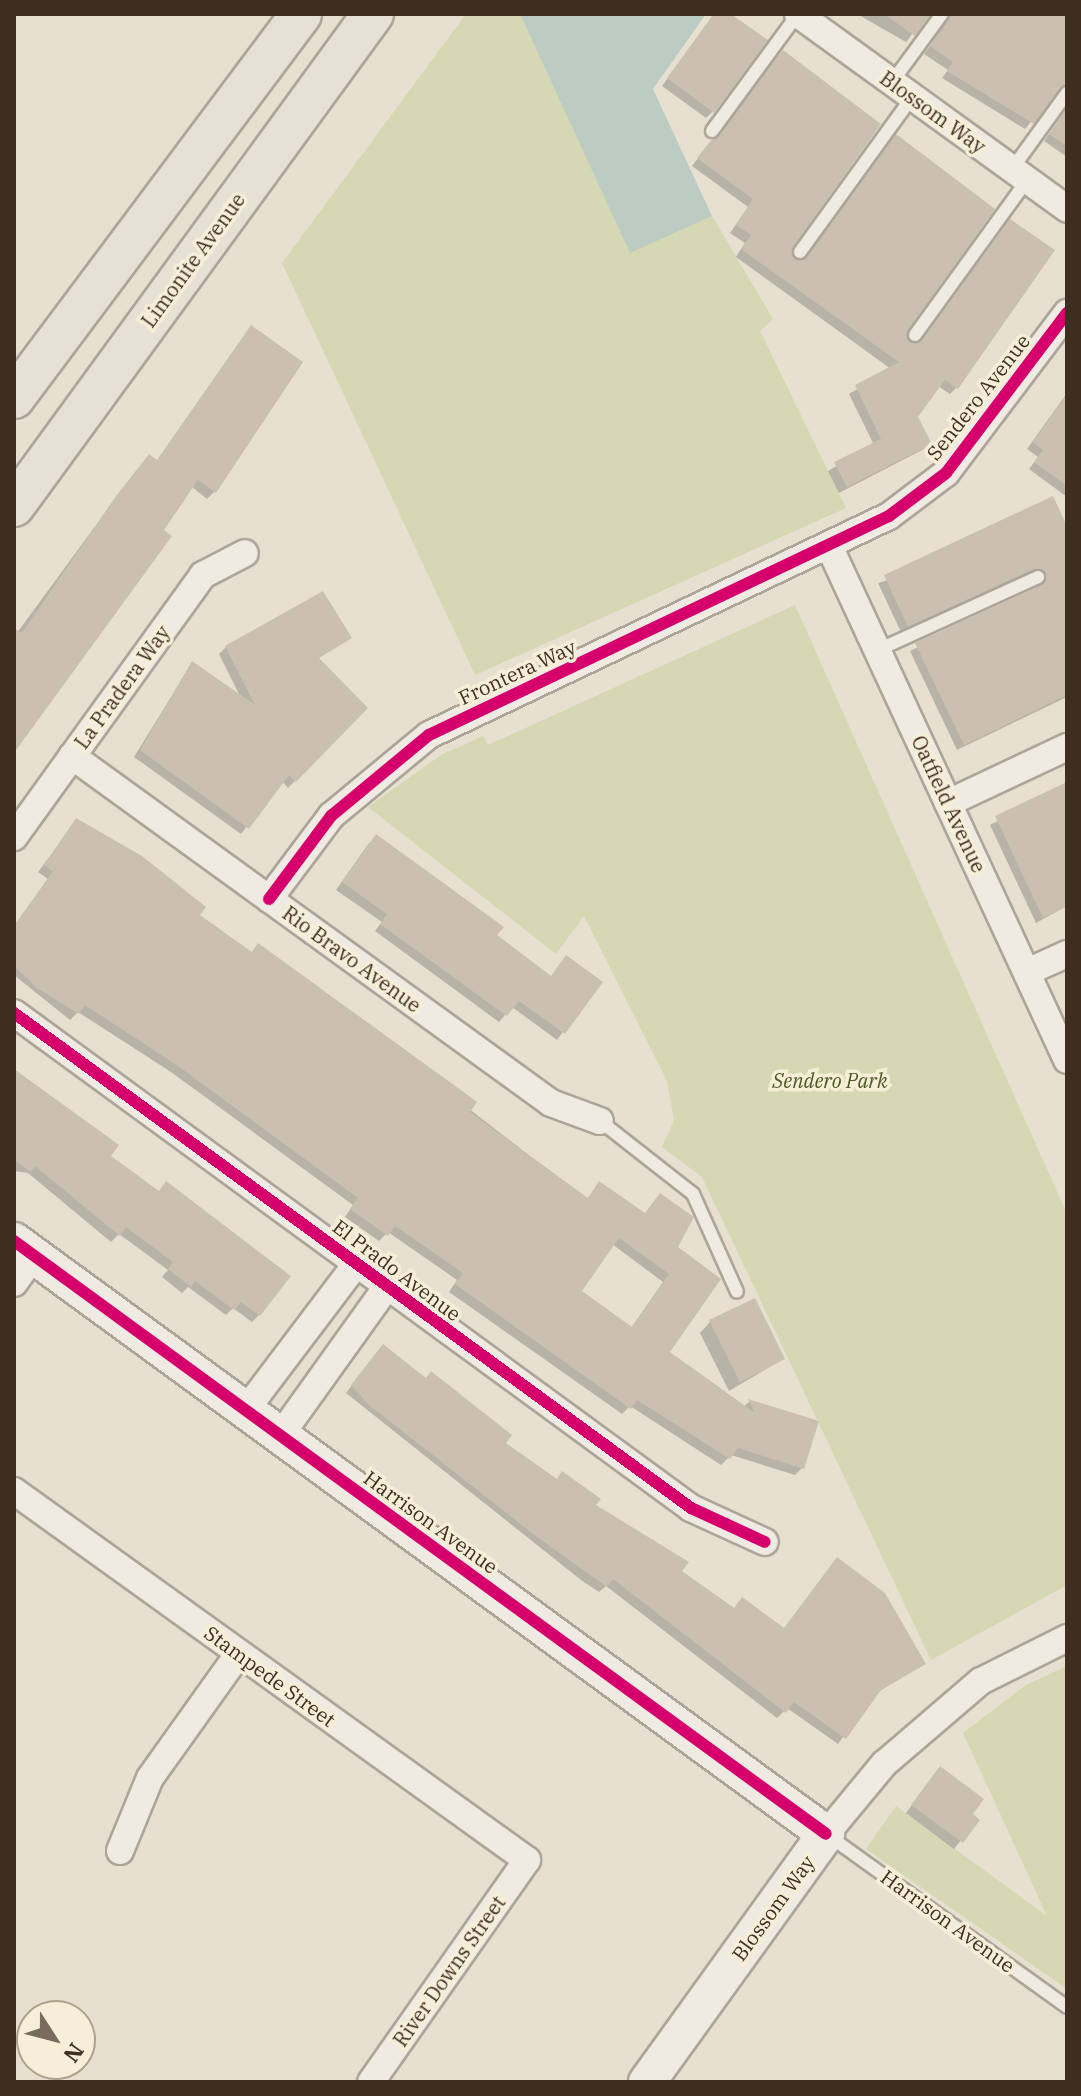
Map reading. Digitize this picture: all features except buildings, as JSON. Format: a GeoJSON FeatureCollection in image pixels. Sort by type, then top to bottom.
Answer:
{"type":"FeatureCollection","features":[{"type":"Feature","properties":{"kind":"main road"},"geometry":{"type":"LineString","coordinates":[[14,398],[301,14]]}},
{"type":"Feature","properties":{"kind":"main road","name":"Limonite Avenue"},"geometry":{"type":"LineString","coordinates":[[14,506],[373,14]]}},
{"type":"Feature","properties":{"kind":"street","name":"Blossom Way"},"geometry":{"type":"LineString","coordinates":[[798,14],[1067,209]]}},
{"type":"Feature","properties":{"kind":"street","name":"Sendero Avenue"},"geometry":{"type":"LineString","coordinates":[[830,548],[946,473],[1067,313]]}},
{"type":"Feature","properties":{"kind":"street","name":"Oatfield Avenue"},"geometry":{"type":"LineString","coordinates":[[830,548],[1067,1060]]}},
{"type":"Feature","properties":{"kind":"street","name":"Frontera Way"},"geometry":{"type":"LineString","coordinates":[[269,899],[331,816],[429,735],[830,548]]}},
{"type":"Feature","properties":{"kind":"street","name":"La Pradera Way"},"geometry":{"type":"LineString","coordinates":[[14,837],[203,575],[245,553]]}},
{"type":"Feature","properties":{"kind":"street"},"geometry":{"type":"LineString","coordinates":[[948,803],[1067,747]]}},
{"type":"Feature","properties":{"kind":"street","name":"Rio Bravo Avenue"},"geometry":{"type":"LineString","coordinates":[[72,756],[551,1103],[600,1121]]}},
{"type":"Feature","properties":{"kind":"street"},"geometry":{"type":"LineString","coordinates":[[1027,972],[1067,954]]}},
{"type":"Feature","properties":{"kind":"street","name":"El Prado Avenue"},"geometry":{"type":"LineString","coordinates":[[14,1013],[386,1288],[691,1508],[765,1542]]}},
{"type":"Feature","properties":{"kind":"street","name":"Harrison Avenue"},"geometry":{"type":"LineString","coordinates":[[20,1260],[245,1411],[826,1834]]}},
{"type":"Feature","properties":{"kind":"street"},"geometry":{"type":"LineString","coordinates":[[245,1411],[356,1264]]}},
{"type":"Feature","properties":{"kind":"street"},"geometry":{"type":"LineString","coordinates":[[280,1436],[386,1288]]}},
{"type":"Feature","properties":{"kind":"street","name":"Stampede Street"},"geometry":{"type":"LineString","coordinates":[[14,1491],[527,1860]]}},
{"type":"Feature","properties":{"kind":"street","name":"Blossom Way"},"geometry":{"type":"LineString","coordinates":[[647,2082],[826,1834],[884,1764],[981,1681],[1067,1638]]}},
{"type":"Feature","properties":{"kind":"street"},"geometry":{"type":"LineString","coordinates":[[120,1851],[150,1778],[239,1653]]}},
{"type":"Feature","properties":{"kind":"street","name":"River Downs Street"},"geometry":{"type":"LineString","coordinates":[[371,2082],[527,1860]]}},
{"type":"Feature","properties":{"kind":"lane"},"geometry":{"type":"LineString","coordinates":[[712,131],[798,14]]}},
{"type":"Feature","properties":{"kind":"lane"},"geometry":{"type":"LineString","coordinates":[[800,252],[902,90],[942,14]]}},
{"type":"Feature","properties":{"kind":"lane"},"geometry":{"type":"LineString","coordinates":[[915,335],[1020,175],[1067,93]]}},
{"type":"Feature","properties":{"kind":"lane"},"geometry":{"type":"LineString","coordinates":[[878,650],[1038,577]]}},
{"type":"Feature","properties":{"kind":"lane"},"geometry":{"type":"LineString","coordinates":[[600,1121],[693,1194],[737,1292]]}},
{"type":"Feature","properties":{"kind":"lane","name":"Harrison Avenue"},"geometry":{"type":"LineString","coordinates":[[826,1834],[1067,2007]]}},
{"type":"Feature","properties":{"kind":"green space"},"geometry":{"type":"Polygon","coordinates":[[[466,14],[520,14],[630,252],[712,216],[773,319],[760,331],[846,508],[475,675],[282,263],[466,14]]]}},
{"type":"Feature","properties":{"kind":"green space","name":"Sendero Park"},"geometry":{"type":"Polygon","coordinates":[[[795,605],[1067,1214],[1067,1585],[931,1660],[702,1177],[662,1147],[674,1120],[667,1081],[584,916],[556,954],[368,807],[441,755],[483,736],[488,745],[795,605]]]}},
{"type":"Feature","properties":{"kind":"green space"},"geometry":{"type":"Polygon","coordinates":[[[1067,1666],[1067,1989],[866,1849],[896,1806],[1047,1916],[963,1733],[1026,1685],[1067,1666]]]}},
{"type":"Feature","properties":{"kind":"shaded area"},"geometry":{"type":"Polygon","coordinates":[[[520,14],[706,14],[653,89],[712,216],[630,253],[520,14]]]}},
{"type":"Feature","properties":{"kind":"cycle path"},"geometry":{"type":"LineString","coordinates":[[269,899],[331,816],[429,735],[889,516],[946,473],[1067,313]]}},
{"type":"Feature","properties":{"kind":"cycle path"},"geometry":{"type":"LineString","coordinates":[[14,1013],[691,1508],[765,1542]]}},
{"type":"Feature","properties":{"kind":"cycle path"},"geometry":{"type":"LineString","coordinates":[[14,1241],[826,1834]]}}]}
